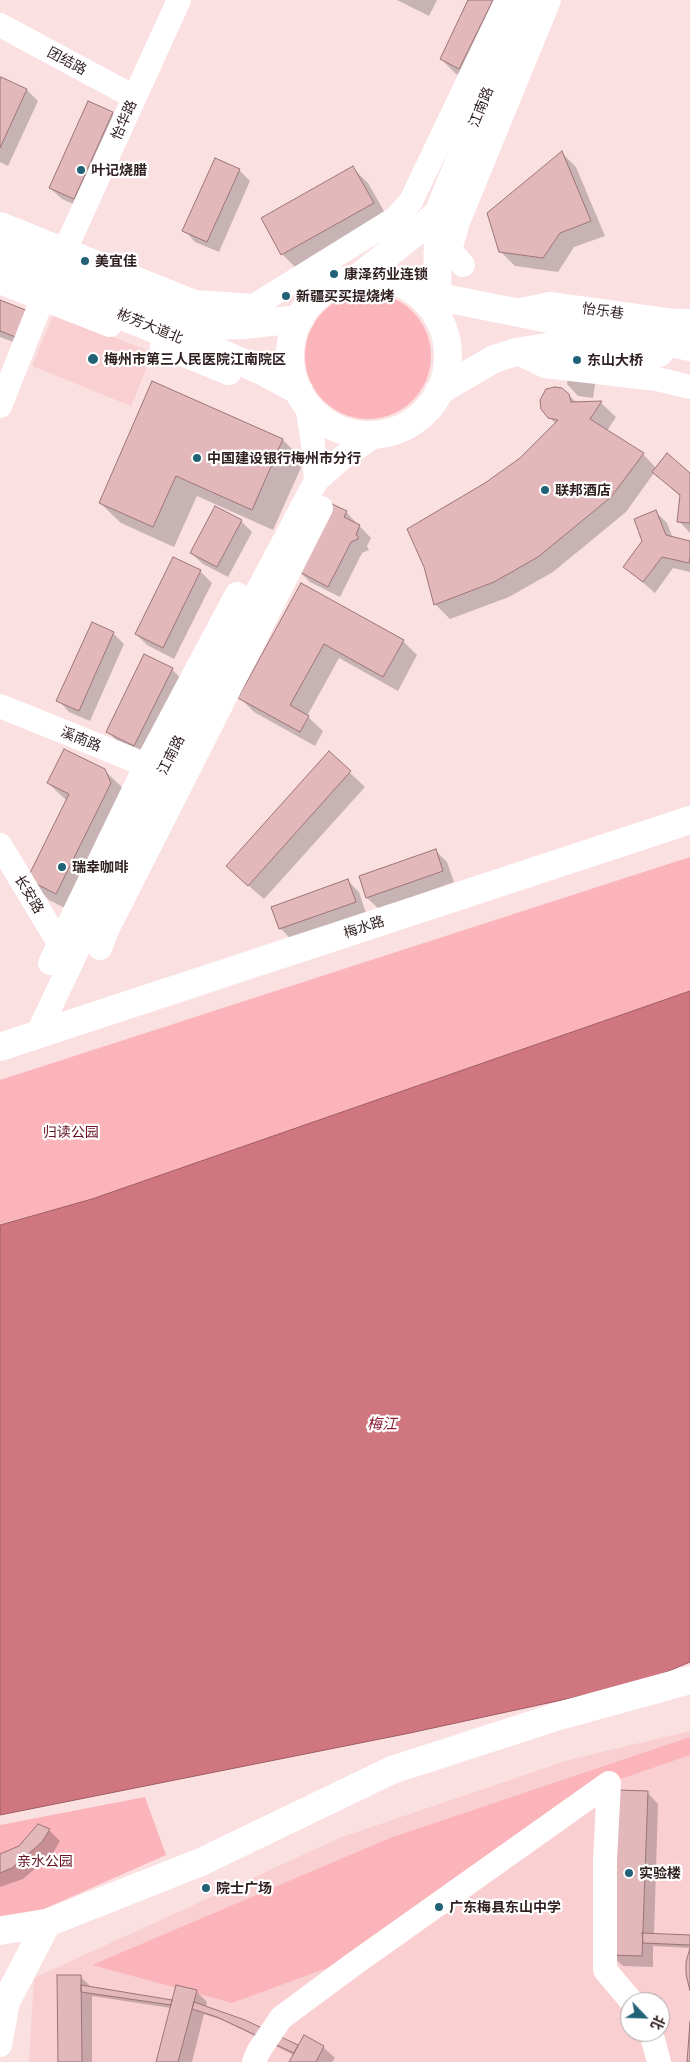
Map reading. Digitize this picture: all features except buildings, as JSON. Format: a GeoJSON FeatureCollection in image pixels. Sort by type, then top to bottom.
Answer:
{"type":"FeatureCollection","features":[{"type":"Feature","properties":{"kind":"main road","name":"江南路"},"geometry":{"type":"LineString","coordinates":[[431,302],[438,214],[524,0]]}},
{"type":"Feature","properties":{"kind":"main road","name":"江南路"},"geometry":{"type":"LineString","coordinates":[[360,277],[438,214]]}},
{"type":"Feature","properties":{"kind":"main road","name":"彬芳大道北"},"geometry":{"type":"LineString","coordinates":[[0,244],[53,275],[179,339],[223,354],[262,371],[303,398]]}},
{"type":"Feature","properties":{"kind":"main road","name":"彬芳大道北"},"geometry":{"type":"LineString","coordinates":[[0,266],[53,275],[187,320],[216,326],[300,319]]}},
{"type":"Feature","properties":{"kind":"main road"},"geometry":{"type":"LineString","coordinates":[[431,302],[444,330],[448,361],[445,377],[439,391],[420,416],[392,431],[376,434],[361,434],[338,428],[318,416],[303,398],[291,362],[294,332],[300,319],[319,295],[345,280],[360,277],[390,279],[404,284],[431,302],[516,311],[690,347]]}},
{"type":"Feature","properties":{"kind":"main road"},"geometry":{"type":"LineString","coordinates":[[439,391],[494,359],[516,352],[547,347],[603,352],[690,354]]}},
{"type":"Feature","properties":{"kind":"main road","name":"梅水路"},"geometry":{"type":"LineString","coordinates":[[0,1048],[690,820]]}},
{"type":"Feature","properties":{"kind":"main road","name":"梅水路"},"geometry":{"type":"LineString","coordinates":[[0,1030],[37,1035]]}},
{"type":"Feature","properties":{"kind":"main road"},"geometry":{"type":"LineString","coordinates":[[0,1931],[47,1923],[201,1862],[392,1770],[559,1716],[690,1680]]}},
{"type":"Feature","properties":{"kind":"main road"},"geometry":{"type":"LineString","coordinates":[[5,1986],[47,1923]]}},
{"type":"Feature","properties":{"kind":"street","name":"怡华路"},"geometry":{"type":"LineString","coordinates":[[0,406],[53,275],[179,0]]}},
{"type":"Feature","properties":{"kind":"street"},"geometry":{"type":"LineString","coordinates":[[0,282],[53,275],[194,302],[254,306],[396,218],[411,201],[507,0]]}},
{"type":"Feature","properties":{"kind":"street"},"geometry":{"type":"LineString","coordinates":[[462,266],[450,250],[458,222],[549,0]]}},
{"type":"Feature","properties":{"kind":"street","name":"团结路"},"geometry":{"type":"LineString","coordinates":[[0,26],[134,97]]}},
{"type":"Feature","properties":{"kind":"street"},"geometry":{"type":"LineString","coordinates":[[0,224],[53,275],[229,372]]}},
{"type":"Feature","properties":{"kind":"street","name":"怡乐巷"},"geometry":{"type":"LineString","coordinates":[[516,311],[550,304],[673,321],[690,321]]}},
{"type":"Feature","properties":{"kind":"street"},"geometry":{"type":"LineString","coordinates":[[516,352],[545,366],[657,379],[690,386]]}},
{"type":"Feature","properties":{"kind":"street"},"geometry":{"type":"LineString","coordinates":[[303,398],[313,444],[306,482]]}},
{"type":"Feature","properties":{"kind":"street","name":"江南路"},"geometry":{"type":"LineString","coordinates":[[37,1035],[154,768],[306,482],[376,434]]}},
{"type":"Feature","properties":{"kind":"street"},"geometry":{"type":"LineString","coordinates":[[100,948],[108,928],[321,508]]}},
{"type":"Feature","properties":{"kind":"street","name":"溪南路"},"geometry":{"type":"LineString","coordinates":[[0,706],[154,768]]}},
{"type":"Feature","properties":{"kind":"street","name":"长安路"},"geometry":{"type":"LineString","coordinates":[[0,845],[54,953],[154,768]]}},
{"type":"Feature","properties":{"kind":"street"},"geometry":{"type":"LineString","coordinates":[[254,2062],[258,2052],[281,2018],[609,1782],[605,1860],[606,1970],[624,1992]]}},
{"type":"Feature","properties":{"kind":"street"},"geometry":{"type":"LineString","coordinates":[[0,2045],[5,1986]]}},
{"type":"Feature","properties":{"kind":"street"},"geometry":{"type":"LineString","coordinates":[[654,2042],[659,2062]]}},
{"type":"Feature","properties":{"kind":"shaded area","name":"梅州市第三人民医院江南院区"},"geometry":{"type":"Polygon","coordinates":[[[54,313],[153,353],[131,406],[32,366],[54,313]]]}},
{"type":"Feature","properties":{"kind":"shaded area","name":"广东梅县东山中学"},"geometry":{"type":"Polygon","coordinates":[[[690,1731],[690,2062],[29,2062],[34,1978],[342,1837],[572,1759],[690,1731]]]}},
{"type":"Feature","properties":{"kind":"green space"},"geometry":{"type":"Polygon","coordinates":[[[368,293],[392,298],[403,303],[413,311],[421,321],[426,332],[431,356],[426,380],[421,391],[413,401],[403,409],[392,414],[368,419],[344,414],[333,409],[323,401],[315,391],[310,380],[305,356],[310,332],[315,321],[323,311],[333,303],[344,298],[368,293]]]}},
{"type":"Feature","properties":{"kind":"green space","name":"归读公园"},"geometry":{"type":"Polygon","coordinates":[[[690,857],[690,991],[92,1199],[0,1224],[0,1080],[690,857]]]}},
{"type":"Feature","properties":{"kind":"green space"},"geometry":{"type":"Polygon","coordinates":[[[690,1737],[690,1755],[609,1783],[373,1951],[232,2003],[92,1965],[390,1838],[690,1737]]]}},
{"type":"Feature","properties":{"kind":"green space","name":"亲水公园"},"geometry":{"type":"Polygon","coordinates":[[[145,1797],[166,1855],[44,1909],[0,1916],[0,1825],[145,1797]]]}},
{"type":"Feature","properties":{"kind":"water","name":"梅江"},"geometry":{"type":"Polygon","coordinates":[[[690,991],[690,1662],[640,1683],[410,1733],[0,1815],[0,1225],[92,1199],[690,991]]]}},
{"type":"Feature","properties":{"kind":"place","name":"叶记烧腊"},"geometry":{"type":"Point","coordinates":[81,170]}},
{"type":"Feature","properties":{"kind":"place","name":"美宜佳"},"geometry":{"type":"Point","coordinates":[85,261]}},
{"type":"Feature","properties":{"kind":"place","name":"康泽药业连锁"},"geometry":{"type":"Point","coordinates":[334,274]}},
{"type":"Feature","properties":{"kind":"place","name":"新疆买买提烧烤"},"geometry":{"type":"Point","coordinates":[286,296]}},
{"type":"Feature","properties":{"kind":"place","name":"梅州市第三人民医院江南院区"},"geometry":{"type":"Point","coordinates":[93,359]}},
{"type":"Feature","properties":{"kind":"place","name":"东山大桥"},"geometry":{"type":"Point","coordinates":[577,360]}},
{"type":"Feature","properties":{"kind":"place","name":"中国建设银行梅州市分行"},"geometry":{"type":"Point","coordinates":[197,458]}},
{"type":"Feature","properties":{"kind":"place","name":"联邦酒店"},"geometry":{"type":"Point","coordinates":[545,490]}},
{"type":"Feature","properties":{"kind":"place","name":"瑞幸咖啡"},"geometry":{"type":"Point","coordinates":[62,867]}},
{"type":"Feature","properties":{"kind":"place","name":"实验楼"},"geometry":{"type":"Point","coordinates":[629,1873]}},
{"type":"Feature","properties":{"kind":"place","name":"院士广场"},"geometry":{"type":"Point","coordinates":[206,1888]}},
{"type":"Feature","properties":{"kind":"place","name":"广东梅县东山中学"},"geometry":{"type":"Point","coordinates":[439,1907]}}]}
